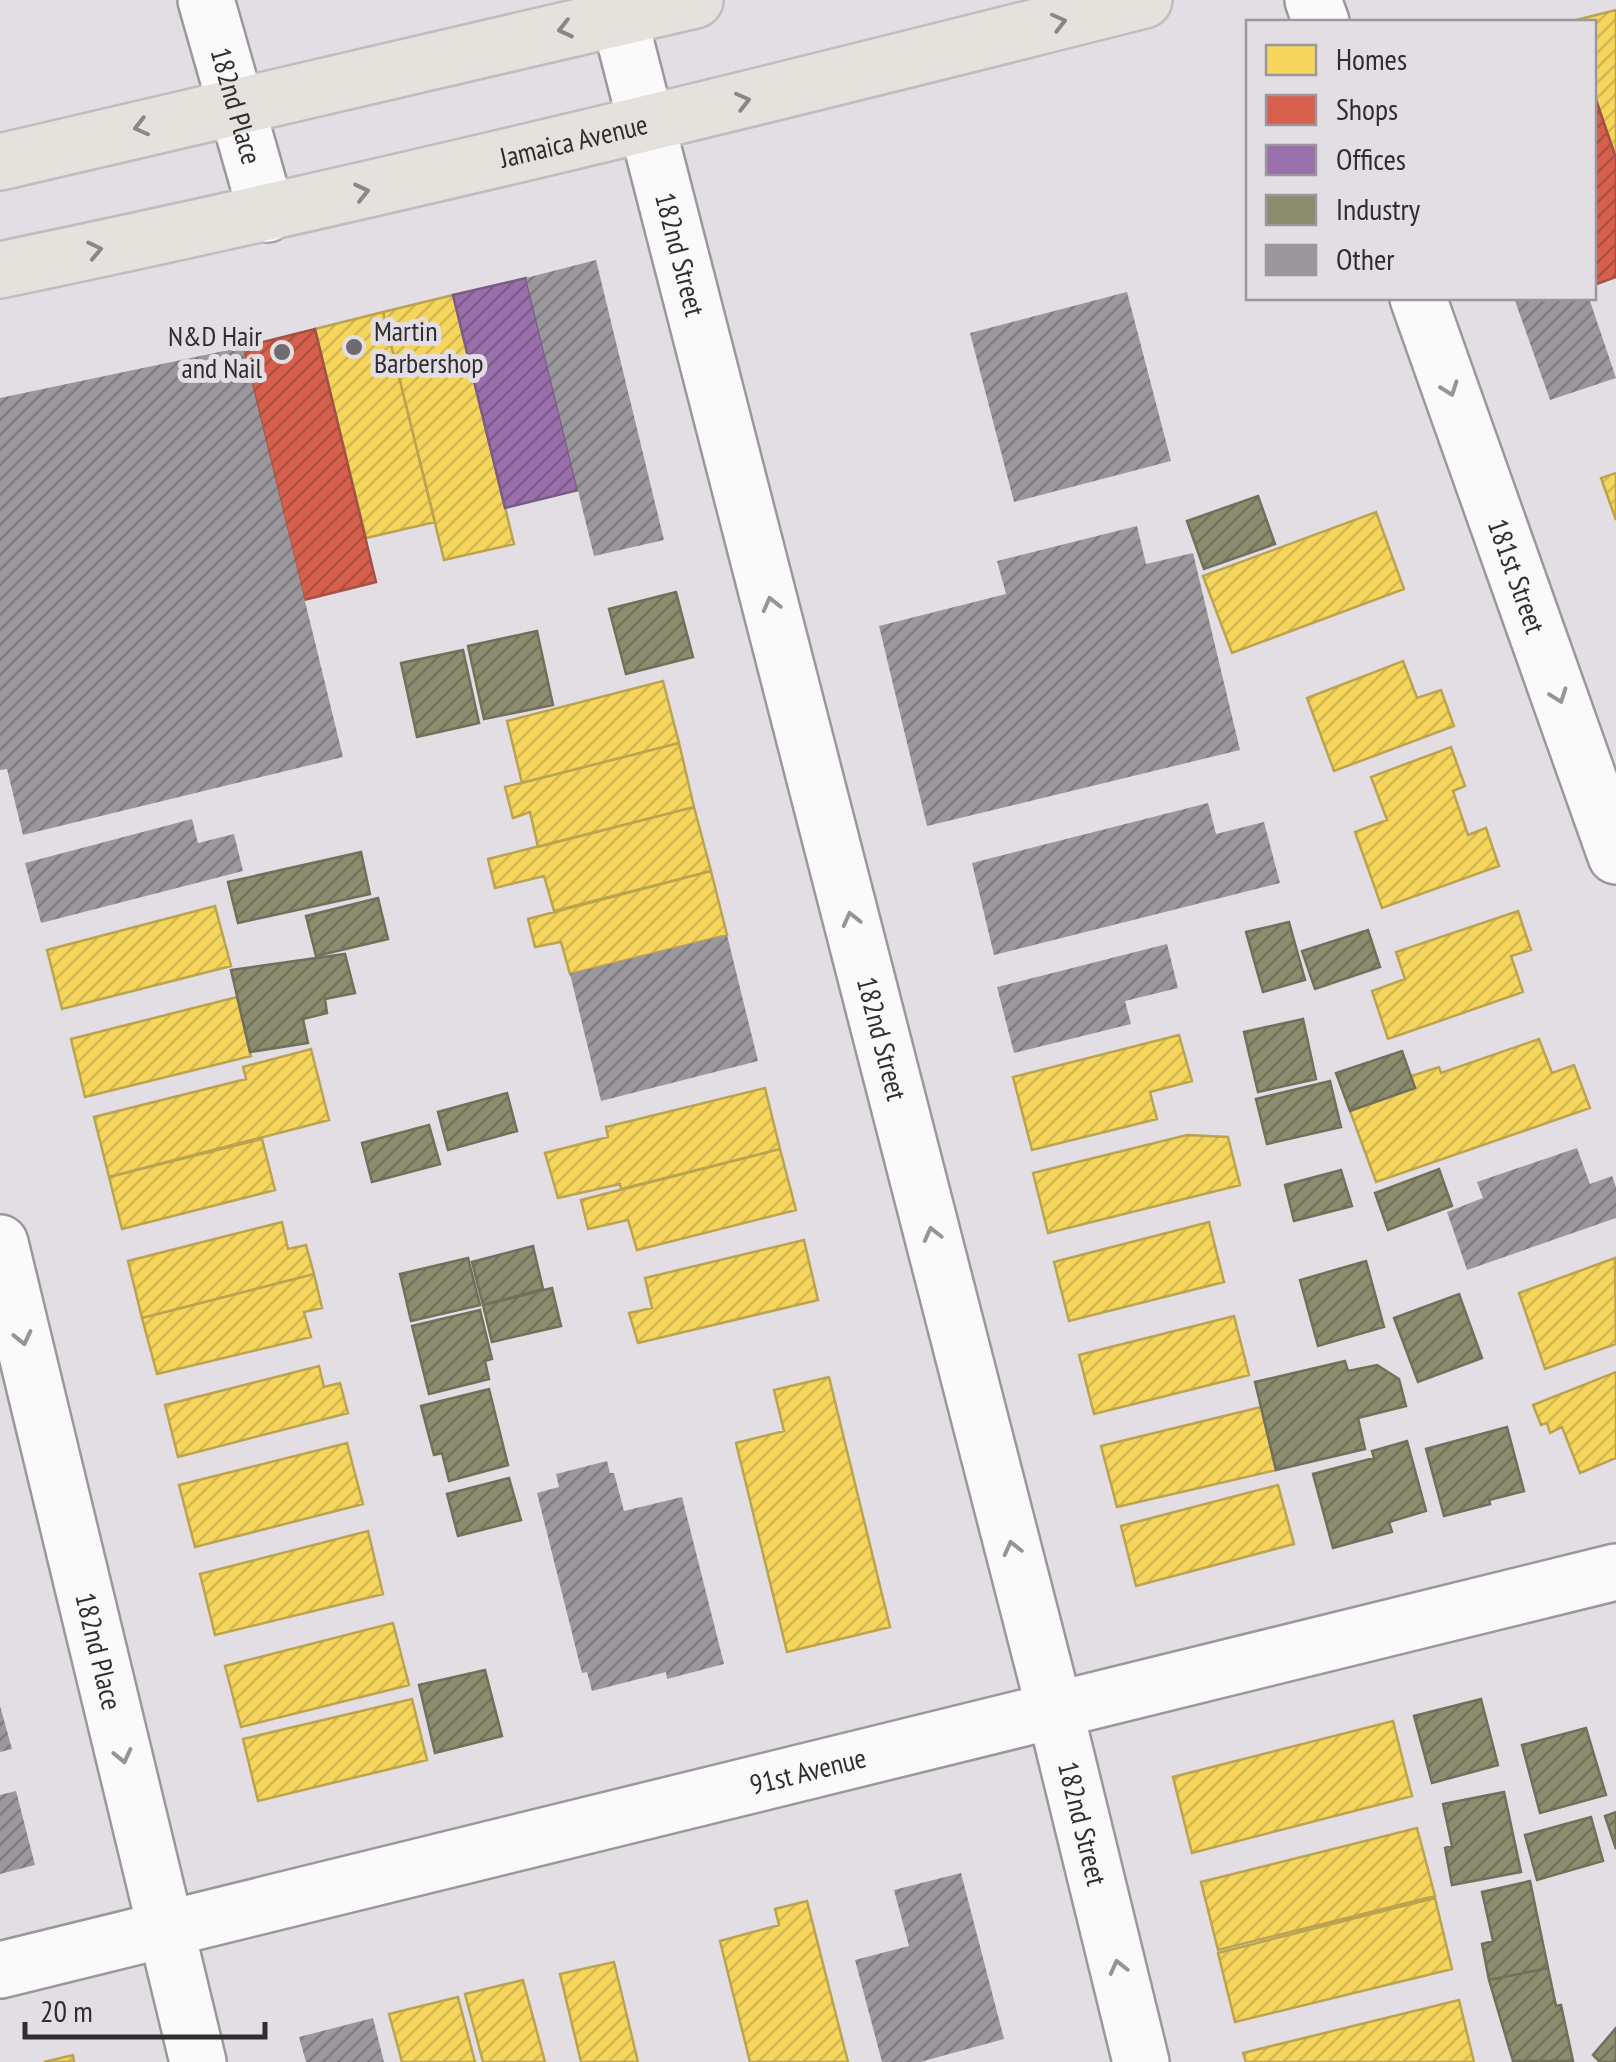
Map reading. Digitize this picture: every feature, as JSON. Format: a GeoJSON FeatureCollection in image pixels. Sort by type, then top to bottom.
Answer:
{"type":"FeatureCollection","features":[{"type":"Feature","properties":{"kind":"main road"},"geometry":{"type":"LineString","coordinates":[[0,162],[694,0]]}},
{"type":"Feature","properties":{"kind":"main road","name":"Jamaica Avenue"},"geometry":{"type":"LineString","coordinates":[[0,270],[267,214],[649,124],[1144,0]]}},
{"type":"Feature","properties":{"kind":"street","name":"182nd Place"},"geometry":{"type":"LineString","coordinates":[[206,0],[267,214]]}},
{"type":"Feature","properties":{"kind":"street","name":"182nd Street"},"geometry":{"type":"LineString","coordinates":[[619,17],[1142,2062]]}},
{"type":"Feature","properties":{"kind":"street","name":"181st Street"},"geometry":{"type":"LineString","coordinates":[[1419,300],[1616,856]]}},
{"type":"Feature","properties":{"kind":"street","name":"182nd Place"},"geometry":{"type":"LineString","coordinates":[[0,1243],[198,2062]]}},
{"type":"Feature","properties":{"kind":"street","name":"91st Avenue"},"geometry":{"type":"LineString","coordinates":[[0,1970],[1616,1572]]}},
{"type":"Feature","properties":{"kind":"building: Homes"},"geometry":{"type":"Polygon","coordinates":[[[1616,10],[1616,158],[1596,100],[1596,20],[1576,20],[1616,10]]]}},
{"type":"Feature","properties":{"kind":"building: Homes"},"geometry":{"type":"Polygon","coordinates":[[[453,295],[514,544],[444,560],[383,312],[453,295]]]}},
{"type":"Feature","properties":{"kind":"building: Homes"},"geometry":{"type":"Polygon","coordinates":[[[383,312],[435,522],[366,538],[315,329],[383,312]]]}},
{"type":"Feature","properties":{"kind":"building: Homes"},"geometry":{"type":"Polygon","coordinates":[[[1616,473],[1616,520],[1601,478],[1616,473]]]}},
{"type":"Feature","properties":{"kind":"building: Homes"},"geometry":{"type":"Polygon","coordinates":[[[1376,512],[1404,589],[1232,653],[1203,576],[1376,512]]]}},
{"type":"Feature","properties":{"kind":"building: Homes"},"geometry":{"type":"Polygon","coordinates":[[[1403,661],[1417,698],[1441,690],[1454,726],[1334,771],[1307,698],[1403,661]]]}},
{"type":"Feature","properties":{"kind":"building: Homes"},"geometry":{"type":"Polygon","coordinates":[[[663,681],[679,743],[522,783],[507,721],[663,681]]]}},
{"type":"Feature","properties":{"kind":"building: Homes"},"geometry":{"type":"Polygon","coordinates":[[[679,743],[694,807],[538,847],[530,812],[513,818],[505,787],[679,743]]]}},
{"type":"Feature","properties":{"kind":"building: Homes"},"geometry":{"type":"Polygon","coordinates":[[[1451,747],[1465,786],[1453,791],[1468,835],[1486,828],[1499,866],[1382,908],[1355,832],[1387,820],[1371,777],[1451,747]]]}},
{"type":"Feature","properties":{"kind":"building: Homes"},"geometry":{"type":"Polygon","coordinates":[[[694,807],[711,871],[554,911],[544,876],[495,888],[488,859],[694,807]]]}},
{"type":"Feature","properties":{"kind":"building: Homes"},"geometry":{"type":"Polygon","coordinates":[[[711,871],[727,935],[570,974],[561,942],[535,947],[528,919],[711,871]]]}},
{"type":"Feature","properties":{"kind":"building: Homes"},"geometry":{"type":"Polygon","coordinates":[[[215,906],[231,966],[62,1009],[47,950],[215,906]]]}},
{"type":"Feature","properties":{"kind":"building: Homes"},"geometry":{"type":"Polygon","coordinates":[[[1518,911],[1531,950],[1511,956],[1523,992],[1388,1039],[1372,991],[1405,979],[1396,952],[1518,911]]]}},
{"type":"Feature","properties":{"kind":"building: Homes"},"geometry":{"type":"Polygon","coordinates":[[[237,997],[251,1056],[85,1097],[71,1039],[237,997]]]}},
{"type":"Feature","properties":{"kind":"building: Homes"},"geometry":{"type":"Polygon","coordinates":[[[1179,1035],[1192,1081],[1150,1092],[1157,1119],[1032,1150],[1013,1077],[1179,1035]]]}},
{"type":"Feature","properties":{"kind":"building: Homes"},"geometry":{"type":"Polygon","coordinates":[[[1539,1039],[1552,1073],[1574,1065],[1590,1108],[1376,1182],[1350,1111],[1415,1088],[1411,1076],[1439,1067],[1441,1073],[1539,1039]]]}},
{"type":"Feature","properties":{"kind":"building: Homes"},"geometry":{"type":"Polygon","coordinates":[[[311,1049],[329,1120],[109,1177],[94,1117],[246,1079],[243,1067],[311,1049]]]}},
{"type":"Feature","properties":{"kind":"building: Homes"},"geometry":{"type":"Polygon","coordinates":[[[765,1088],[780,1149],[621,1189],[620,1184],[558,1198],[545,1153],[608,1137],[606,1127],[765,1088]]]}},
{"type":"Feature","properties":{"kind":"building: Homes"},"geometry":{"type":"Polygon","coordinates":[[[1187,1135],[1228,1137],[1240,1185],[1048,1233],[1033,1173],[1187,1135]]]}},
{"type":"Feature","properties":{"kind":"building: Homes"},"geometry":{"type":"Polygon","coordinates":[[[262,1139],[275,1190],[122,1229],[109,1177],[262,1139]]]}},
{"type":"Feature","properties":{"kind":"building: Homes"},"geometry":{"type":"Polygon","coordinates":[[[780,1149],[796,1210],[637,1250],[628,1220],[588,1229],[581,1200],[780,1149]]]}},
{"type":"Feature","properties":{"kind":"building: Homes"},"geometry":{"type":"Polygon","coordinates":[[[282,1222],[288,1249],[306,1245],[314,1274],[142,1318],[128,1261],[282,1222]]]}},
{"type":"Feature","properties":{"kind":"building: Homes"},"geometry":{"type":"Polygon","coordinates":[[[1209,1222],[1224,1282],[1069,1321],[1054,1262],[1209,1222]]]}},
{"type":"Feature","properties":{"kind":"building: Homes"},"geometry":{"type":"Polygon","coordinates":[[[804,1240],[818,1300],[638,1343],[629,1313],[652,1308],[645,1278],[804,1240]]]}},
{"type":"Feature","properties":{"kind":"building: Homes"},"geometry":{"type":"Polygon","coordinates":[[[1615,1258],[1616,1344],[1545,1369],[1519,1293],[1615,1258]]]}},
{"type":"Feature","properties":{"kind":"building: Homes"},"geometry":{"type":"Polygon","coordinates":[[[314,1274],[322,1308],[304,1312],[311,1337],[157,1374],[142,1318],[314,1274]]]}},
{"type":"Feature","properties":{"kind":"building: Homes"},"geometry":{"type":"Polygon","coordinates":[[[1234,1316],[1249,1375],[1094,1414],[1079,1355],[1234,1316]]]}},
{"type":"Feature","properties":{"kind":"building: Homes"},"geometry":{"type":"Polygon","coordinates":[[[319,1366],[324,1387],[340,1383],[348,1413],[178,1457],[165,1405],[319,1366]]]}},
{"type":"Feature","properties":{"kind":"building: Homes"},"geometry":{"type":"Polygon","coordinates":[[[1616,1372],[1616,1458],[1580,1473],[1562,1427],[1550,1433],[1547,1423],[1541,1425],[1533,1405],[1616,1372]]]}},
{"type":"Feature","properties":{"kind":"building: Homes"},"geometry":{"type":"Polygon","coordinates":[[[829,1377],[890,1627],[787,1652],[736,1443],[784,1431],[774,1390],[829,1377]]]}},
{"type":"Feature","properties":{"kind":"building: Homes"},"geometry":{"type":"Polygon","coordinates":[[[1261,1407],[1276,1470],[1117,1507],[1101,1446],[1261,1407]]]}},
{"type":"Feature","properties":{"kind":"building: Homes"},"geometry":{"type":"Polygon","coordinates":[[[347,1443],[363,1504],[195,1547],[179,1485],[347,1443]]]}},
{"type":"Feature","properties":{"kind":"building: Homes"},"geometry":{"type":"Polygon","coordinates":[[[1278,1485],[1294,1544],[1136,1586],[1121,1526],[1278,1485]]]}},
{"type":"Feature","properties":{"kind":"building: Homes"},"geometry":{"type":"Polygon","coordinates":[[[368,1531],[383,1594],[215,1635],[200,1574],[368,1531]]]}},
{"type":"Feature","properties":{"kind":"building: Homes"},"geometry":{"type":"Polygon","coordinates":[[[393,1623],[409,1685],[241,1727],[225,1666],[393,1623]]]}},
{"type":"Feature","properties":{"kind":"building: Homes"},"geometry":{"type":"Polygon","coordinates":[[[412,1699],[427,1760],[258,1801],[243,1739],[412,1699]]]}},
{"type":"Feature","properties":{"kind":"building: Homes"},"geometry":{"type":"Polygon","coordinates":[[[1393,1721],[1412,1796],[1192,1853],[1173,1777],[1393,1721]]]}},
{"type":"Feature","properties":{"kind":"building: Homes"},"geometry":{"type":"Polygon","coordinates":[[[1417,1828],[1435,1896],[1218,1950],[1201,1882],[1417,1828]]]}},
{"type":"Feature","properties":{"kind":"building: Homes"},"geometry":{"type":"Polygon","coordinates":[[[1435,1898],[1452,1969],[1235,2022],[1218,1953],[1435,1898]]]}},
{"type":"Feature","properties":{"kind":"building: Homes"},"geometry":{"type":"Polygon","coordinates":[[[807,1901],[848,2062],[750,2062],[720,1941],[779,1925],[775,1909],[807,1901]]]}},
{"type":"Feature","properties":{"kind":"building: Homes"},"geometry":{"type":"Polygon","coordinates":[[[614,1962],[638,2062],[581,2062],[560,1974],[614,1962]]]}},
{"type":"Feature","properties":{"kind":"building: Homes"},"geometry":{"type":"Polygon","coordinates":[[[523,1980],[545,2062],[483,2062],[465,1994],[523,1980]]]}},
{"type":"Feature","properties":{"kind":"building: Homes"},"geometry":{"type":"Polygon","coordinates":[[[458,1997],[475,2062],[402,2062],[389,2014],[458,1997]]]}},
{"type":"Feature","properties":{"kind":"building: Homes"},"geometry":{"type":"Polygon","coordinates":[[[1459,2000],[1474,2062],[1246,2062],[1243,2053],[1459,2000]]]}},
{"type":"Feature","properties":{"kind":"building: Homes"},"geometry":{"type":"Polygon","coordinates":[[[73,2055],[74,2062],[44,2062],[73,2055]]]}},
{"type":"Feature","properties":{"kind":"building: Shops"},"geometry":{"type":"Polygon","coordinates":[[[1596,100],[1616,158],[1616,277],[1596,284],[1596,100]]]}},
{"type":"Feature","properties":{"kind":"building: Shops"},"geometry":{"type":"Polygon","coordinates":[[[315,329],[376,582],[304,600],[243,347],[315,329]]]}},
{"type":"Feature","properties":{"kind":"building: Offices"},"geometry":{"type":"Polygon","coordinates":[[[526,278],[578,490],[505,508],[453,295],[526,278]]]}},
{"type":"Feature","properties":{"kind":"building: Industry"},"geometry":{"type":"Polygon","coordinates":[[[1258,496],[1275,544],[1204,569],[1187,521],[1258,496]]]}},
{"type":"Feature","properties":{"kind":"building: Industry"},"geometry":{"type":"Polygon","coordinates":[[[676,592],[693,657],[626,674],[609,609],[676,592]]]}},
{"type":"Feature","properties":{"kind":"building: Industry"},"geometry":{"type":"Polygon","coordinates":[[[537,631],[553,705],[484,719],[468,646],[537,631]]]}},
{"type":"Feature","properties":{"kind":"building: Industry"},"geometry":{"type":"Polygon","coordinates":[[[463,650],[479,723],[417,737],[401,663],[463,650]]]}},
{"type":"Feature","properties":{"kind":"building: Industry"},"geometry":{"type":"Polygon","coordinates":[[[361,852],[370,894],[238,923],[228,882],[361,852]]]}},
{"type":"Feature","properties":{"kind":"building: Industry"},"geometry":{"type":"Polygon","coordinates":[[[378,898],[388,939],[316,956],[306,916],[378,898]]]}},
{"type":"Feature","properties":{"kind":"building: Industry"},"geometry":{"type":"Polygon","coordinates":[[[1289,922],[1305,980],[1263,992],[1246,932],[1289,922]]]}},
{"type":"Feature","properties":{"kind":"building: Industry"},"geometry":{"type":"Polygon","coordinates":[[[1368,930],[1380,967],[1315,989],[1302,951],[1368,930]]]}},
{"type":"Feature","properties":{"kind":"building: Industry"},"geometry":{"type":"Polygon","coordinates":[[[345,954],[355,993],[325,999],[327,1013],[303,1019],[308,1043],[250,1052],[231,970],[345,954]]]}},
{"type":"Feature","properties":{"kind":"building: Industry"},"geometry":{"type":"Polygon","coordinates":[[[1303,1019],[1316,1079],[1258,1092],[1244,1032],[1303,1019]]]}},
{"type":"Feature","properties":{"kind":"building: Industry"},"geometry":{"type":"Polygon","coordinates":[[[1402,1051],[1415,1088],[1350,1111],[1336,1073],[1402,1051]]]}},
{"type":"Feature","properties":{"kind":"building: Industry"},"geometry":{"type":"Polygon","coordinates":[[[1330,1081],[1341,1127],[1267,1144],[1256,1099],[1330,1081]]]}},
{"type":"Feature","properties":{"kind":"building: Industry"},"geometry":{"type":"Polygon","coordinates":[[[507,1093],[517,1131],[448,1150],[438,1112],[507,1093]]]}},
{"type":"Feature","properties":{"kind":"building: Industry"},"geometry":{"type":"Polygon","coordinates":[[[429,1125],[440,1164],[372,1182],[362,1143],[429,1125]]]}},
{"type":"Feature","properties":{"kind":"building: Industry"},"geometry":{"type":"Polygon","coordinates":[[[1439,1169],[1452,1206],[1388,1230],[1375,1193],[1439,1169]]]}},
{"type":"Feature","properties":{"kind":"building: Industry"},"geometry":{"type":"Polygon","coordinates":[[[1341,1170],[1352,1206],[1294,1221],[1285,1185],[1341,1170]]]}},
{"type":"Feature","properties":{"kind":"building: Industry"},"geometry":{"type":"Polygon","coordinates":[[[533,1246],[543,1289],[483,1305],[472,1262],[533,1246]]]}},
{"type":"Feature","properties":{"kind":"building: Industry"},"geometry":{"type":"Polygon","coordinates":[[[468,1258],[480,1305],[411,1321],[400,1274],[468,1258]]]}},
{"type":"Feature","properties":{"kind":"building: Industry"},"geometry":{"type":"Polygon","coordinates":[[[1366,1261],[1384,1327],[1318,1346],[1300,1280],[1366,1261]]]}},
{"type":"Feature","properties":{"kind":"building: Industry"},"geometry":{"type":"Polygon","coordinates":[[[552,1288],[561,1326],[492,1342],[483,1305],[552,1288]]]}},
{"type":"Feature","properties":{"kind":"building: Industry"},"geometry":{"type":"Polygon","coordinates":[[[1459,1294],[1482,1358],[1418,1382],[1394,1318],[1459,1294]]]}},
{"type":"Feature","properties":{"kind":"building: Industry"},"geometry":{"type":"Polygon","coordinates":[[[480,1310],[492,1359],[485,1361],[489,1379],[429,1394],[412,1326],[480,1310]]]}},
{"type":"Feature","properties":{"kind":"building: Industry"},"geometry":{"type":"Polygon","coordinates":[[[1345,1361],[1348,1371],[1377,1365],[1399,1379],[1406,1406],[1358,1418],[1365,1449],[1276,1470],[1255,1382],[1345,1361]]]}},
{"type":"Feature","properties":{"kind":"building: Industry"},"geometry":{"type":"Polygon","coordinates":[[[489,1389],[508,1465],[449,1481],[442,1453],[434,1455],[421,1406],[489,1389]]]}},
{"type":"Feature","properties":{"kind":"building: Industry"},"geometry":{"type":"Polygon","coordinates":[[[1507,1427],[1524,1491],[1444,1516],[1426,1449],[1507,1427]]]}},
{"type":"Feature","properties":{"kind":"building: Industry"},"geometry":{"type":"Polygon","coordinates":[[[1407,1441],[1426,1511],[1389,1522],[1392,1532],[1333,1548],[1313,1474],[1374,1458],[1372,1451],[1407,1441]]]}},
{"type":"Feature","properties":{"kind":"building: Industry"},"geometry":{"type":"Polygon","coordinates":[[[509,1478],[521,1520],[458,1536],[447,1494],[509,1478]]]}},
{"type":"Feature","properties":{"kind":"building: Industry"},"geometry":{"type":"Polygon","coordinates":[[[485,1670],[502,1736],[435,1753],[419,1685],[485,1670]]]}},
{"type":"Feature","properties":{"kind":"building: Industry"},"geometry":{"type":"Polygon","coordinates":[[[1481,1699],[1498,1765],[1432,1783],[1414,1716],[1481,1699]]]}},
{"type":"Feature","properties":{"kind":"building: Industry"},"geometry":{"type":"Polygon","coordinates":[[[1586,1728],[1606,1795],[1540,1813],[1522,1745],[1586,1728]]]}},
{"type":"Feature","properties":{"kind":"building: Industry"},"geometry":{"type":"Polygon","coordinates":[[[1504,1792],[1521,1872],[1452,1885],[1445,1848],[1452,1846],[1443,1804],[1504,1792]]]}},
{"type":"Feature","properties":{"kind":"building: Industry"},"geometry":{"type":"Polygon","coordinates":[[[1616,1812],[1616,1849],[1605,1816],[1616,1812]]]}},
{"type":"Feature","properties":{"kind":"building: Industry"},"geometry":{"type":"Polygon","coordinates":[[[1591,1817],[1603,1861],[1537,1880],[1525,1835],[1591,1817]]]}},
{"type":"Feature","properties":{"kind":"building: Industry"},"geometry":{"type":"Polygon","coordinates":[[[1530,1881],[1548,1968],[1489,1980],[1482,1944],[1493,1941],[1482,1892],[1530,1881]]]}},
{"type":"Feature","properties":{"kind":"building: Industry"},"geometry":{"type":"Polygon","coordinates":[[[1548,1968],[1573,2061],[1513,2061],[1489,1980],[1548,1968]]]}},
{"type":"Feature","properties":{"kind":"building: Industry"},"geometry":{"type":"Polygon","coordinates":[[[1616,2028],[1616,2062],[1600,2062],[1593,2055],[1616,2028]]]}},
{"type":"Feature","properties":{"kind":"building: Other"},"geometry":{"type":"Polygon","coordinates":[[[596,260],[664,540],[594,556],[526,278],[596,260]]]}},
{"type":"Feature","properties":{"kind":"building: Other"},"geometry":{"type":"Polygon","coordinates":[[[1127,292],[1171,461],[1014,502],[970,333],[1127,292]]]}},
{"type":"Feature","properties":{"kind":"building: Other"},"geometry":{"type":"Polygon","coordinates":[[[1515,300],[1590,300],[1616,378],[1550,400],[1515,300]]]}},
{"type":"Feature","properties":{"kind":"building: Other"},"geometry":{"type":"Polygon","coordinates":[[[243,347],[343,757],[23,835],[7,769],[0,770],[0,398],[243,347]]]}},
{"type":"Feature","properties":{"kind":"building: Other"},"geometry":{"type":"Polygon","coordinates":[[[1137,526],[1146,564],[1193,553],[1240,750],[927,826],[879,626],[1006,594],[997,561],[1137,526]]]}},
{"type":"Feature","properties":{"kind":"building: Other"},"geometry":{"type":"Polygon","coordinates":[[[1208,803],[1216,834],[1264,822],[1280,883],[994,955],[972,863],[1208,803]]]}},
{"type":"Feature","properties":{"kind":"building: Other"},"geometry":{"type":"Polygon","coordinates":[[[192,819],[198,843],[234,834],[243,871],[41,923],[25,863],[192,819]]]}},
{"type":"Feature","properties":{"kind":"building: Other"},"geometry":{"type":"Polygon","coordinates":[[[727,935],[758,1061],[601,1101],[570,974],[727,935]]]}},
{"type":"Feature","properties":{"kind":"building: Other"},"geometry":{"type":"Polygon","coordinates":[[[1167,944],[1178,988],[1125,1001],[1131,1024],[1014,1053],[997,987],[1167,944]]]}},
{"type":"Feature","properties":{"kind":"building: Other"},"geometry":{"type":"Polygon","coordinates":[[[1577,1148],[1590,1184],[1612,1176],[1616,1218],[1467,1270],[1447,1212],[1483,1198],[1477,1182],[1577,1148]]]}},
{"type":"Feature","properties":{"kind":"building: Other"},"geometry":{"type":"Polygon","coordinates":[[[607,1461],[624,1511],[682,1497],[724,1664],[667,1679],[666,1672],[592,1691],[587,1672],[582,1673],[537,1493],[559,1487],[556,1474],[607,1461]]]}},
{"type":"Feature","properties":{"kind":"building: Other"},"geometry":{"type":"Polygon","coordinates":[[[0,1706],[12,1749],[0,1752],[0,1706]]]}},
{"type":"Feature","properties":{"kind":"building: Other"},"geometry":{"type":"Polygon","coordinates":[[[16,1791],[35,1865],[0,1874],[0,1795],[16,1791]]]}},
{"type":"Feature","properties":{"kind":"building: Other"},"geometry":{"type":"Polygon","coordinates":[[[961,1873],[1004,2039],[920,2062],[882,2062],[855,1960],[909,1946],[894,1890],[961,1873]]]}},
{"type":"Feature","properties":{"kind":"building: Other"},"geometry":{"type":"Polygon","coordinates":[[[373,2018],[384,2062],[306,2062],[299,2037],[373,2018]]]}},
{"type":"Feature","properties":{"kind":"place","name":"Martin Barbershop"},"geometry":{"type":"Point","coordinates":[354,347]}},
{"type":"Feature","properties":{"kind":"place","name":"N&D Hair and Nail"},"geometry":{"type":"Point","coordinates":[282,352]}}]}
